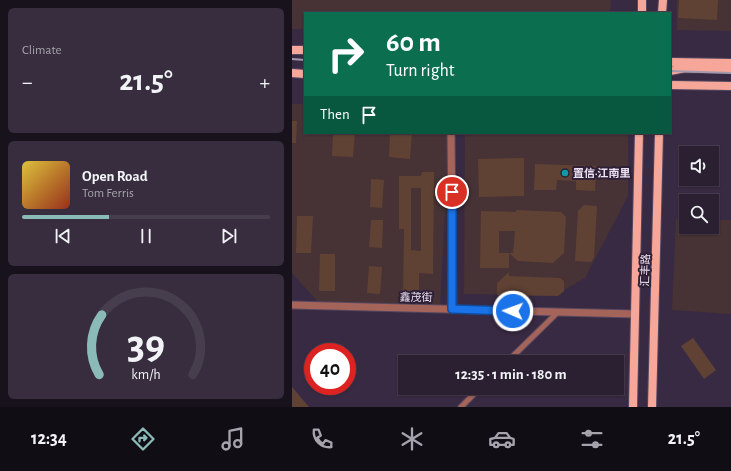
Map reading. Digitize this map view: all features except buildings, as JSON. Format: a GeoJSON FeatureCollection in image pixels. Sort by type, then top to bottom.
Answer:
{"type":"FeatureCollection","features":[{"type":"Feature","properties":{"kind":"main road"},"geometry":{"type":"LineString","coordinates":[[642,0],[642,12]]}},
{"type":"Feature","properties":{"kind":"main road"},"geometry":{"type":"LineString","coordinates":[[662,0],[662,12]]}},
{"type":"Feature","properties":{"kind":"main road"},"geometry":{"type":"LineString","coordinates":[[292,50],[304,50]]}},
{"type":"Feature","properties":{"kind":"main road"},"geometry":{"type":"LineString","coordinates":[[671,63],[731,63]]}},
{"type":"Feature","properties":{"kind":"main road"},"geometry":{"type":"LineString","coordinates":[[671,63],[686,68]]}},
{"type":"Feature","properties":{"kind":"main road"},"geometry":{"type":"LineString","coordinates":[[671,70],[686,68],[731,69]]}},
{"type":"Feature","properties":{"kind":"main road"},"geometry":{"type":"LineString","coordinates":[[292,73],[304,74]]}},
{"type":"Feature","properties":{"kind":"main road"},"geometry":{"type":"LineString","coordinates":[[673,85],[686,80],[731,81]]}},
{"type":"Feature","properties":{"kind":"main road"},"geometry":{"type":"LineString","coordinates":[[673,85],[731,86]]}},
{"type":"Feature","properties":{"kind":"main road","name":"汇丰路"},"geometry":{"type":"LineString","coordinates":[[633,407],[639,134]]}},
{"type":"Feature","properties":{"kind":"main road","name":"汇丰路"},"geometry":{"type":"LineString","coordinates":[[652,407],[659,134]]}},
{"type":"Feature","properties":{"kind":"street"},"geometry":{"type":"LineString","coordinates":[[451,134],[452,309]]}},
{"type":"Feature","properties":{"kind":"street","name":"鑫茂街"},"geometry":{"type":"LineString","coordinates":[[292,305],[635,314]]}},
{"type":"Feature","properties":{"kind":"street"},"geometry":{"type":"LineString","coordinates":[[514,355],[558,312]]}},
{"type":"Feature","properties":{"kind":"street"},"geometry":{"type":"LineString","coordinates":[[461,407],[473,395]]}},
{"type":"Feature","properties":{"kind":"shaded area"},"geometry":{"type":"Polygon","coordinates":[[[292,0],[611,0],[610,12],[304,12],[304,29],[292,29],[292,0]]]}},
{"type":"Feature","properties":{"kind":"shaded area"},"geometry":{"type":"Polygon","coordinates":[[[677,0],[731,0],[731,31],[677,30],[677,0]]]}},
{"type":"Feature","properties":{"kind":"shaded area"},"geometry":{"type":"Polygon","coordinates":[[[292,104],[304,104],[304,134],[449,134],[440,307],[318,302],[292,273],[292,104]]]}},
{"type":"Feature","properties":{"kind":"shaded area","name":"置信·江南里"},"geometry":{"type":"Polygon","coordinates":[[[465,134],[628,134],[628,196],[585,278],[555,295],[464,294],[465,134]]]}},
{"type":"Feature","properties":{"kind":"shaded area"},"geometry":{"type":"Polygon","coordinates":[[[676,219],[679,219],[679,234],[719,234],[719,220],[731,220],[731,314],[672,310],[676,219]]]}},
{"type":"Feature","properties":{"kind":"railway"},"geometry":{"type":"LineString","coordinates":[[292,59],[304,60]]}},
{"type":"Feature","properties":{"kind":"railway"},"geometry":{"type":"LineString","coordinates":[[671,71],[731,73]]}},
{"type":"Feature","properties":{"kind":"place","name":"置信·江南里"},"geometry":{"type":"Point","coordinates":[565,173]}},
{"type":"Feature","properties":{"kind":"route"},"geometry":{"type":"LineString","coordinates":[[452,192],[452,309],[513,311]]}}]}
